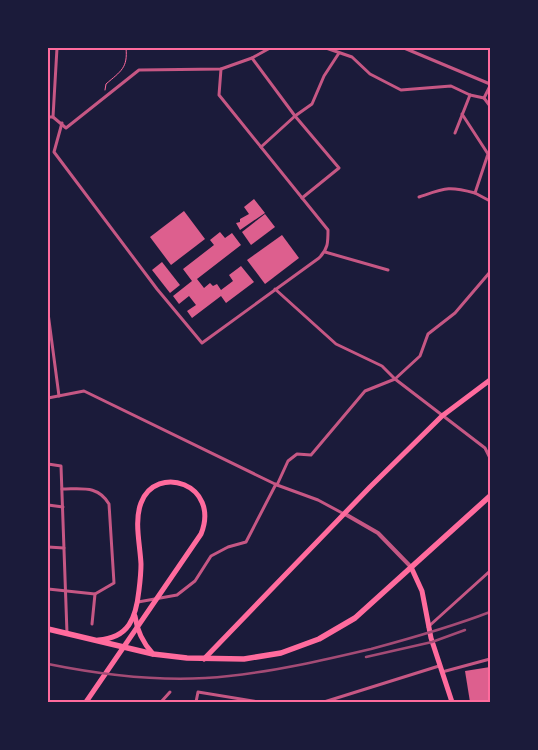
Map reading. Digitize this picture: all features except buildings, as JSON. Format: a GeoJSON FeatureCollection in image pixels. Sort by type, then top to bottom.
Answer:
{"type":"FeatureCollection","features":[{"type":"Feature","properties":{"kind":"highway"},"geometry":{"type":"LineString","coordinates":[[48,629],[153,654],[203,659],[264,657],[300,647],[319,639],[355,618],[490,496]]}},
{"type":"Feature","properties":{"kind":"main road"},"geometry":{"type":"LineString","coordinates":[[203,659],[370,487],[442,416],[490,380]]}},
{"type":"Feature","properties":{"kind":"main road"},"geometry":{"type":"LineString","coordinates":[[86,702],[201,534],[205,520],[204,504],[200,497],[188,486],[180,483],[163,483],[149,490],[144,497],[140,504],[138,522],[141,575],[135,616],[120,634],[93,640]]}},
{"type":"Feature","properties":{"kind":"main road"},"geometry":{"type":"LineString","coordinates":[[412,566],[422,591],[428,627],[452,702]]}},
{"type":"Feature","properties":{"kind":"main road"},"geometry":{"type":"LineString","coordinates":[[135,616],[139,633],[147,648],[153,654]]}},
{"type":"Feature","properties":{"kind":"street"},"geometry":{"type":"LineString","coordinates":[[53,117],[57,48]]}},
{"type":"Feature","properties":{"kind":"street"},"geometry":{"type":"LineString","coordinates":[[48,117],[53,117],[66,128],[139,70],[221,69],[252,58],[270,48]]}},
{"type":"Feature","properties":{"kind":"street"},"geometry":{"type":"LineString","coordinates":[[326,48],[352,57],[370,74],[401,90],[451,86],[470,95],[484,98],[490,106]]}},
{"type":"Feature","properties":{"kind":"street"},"geometry":{"type":"LineString","coordinates":[[404,48],[490,85],[484,98]]}},
{"type":"Feature","properties":{"kind":"street"},"geometry":{"type":"LineString","coordinates":[[261,147],[295,116],[312,104],[324,76],[340,53]]}},
{"type":"Feature","properties":{"kind":"street"},"geometry":{"type":"LineString","coordinates":[[252,58],[295,116],[339,168],[302,198]]}},
{"type":"Feature","properties":{"kind":"street"},"geometry":{"type":"LineString","coordinates":[[62,123],[54,152],[157,289],[202,343],[325,252],[328,245],[328,230],[219,96],[221,69]]}},
{"type":"Feature","properties":{"kind":"street"},"geometry":{"type":"LineString","coordinates":[[455,134],[470,95]]}},
{"type":"Feature","properties":{"kind":"street"},"geometry":{"type":"LineString","coordinates":[[462,114],[488,154],[476,193]]}},
{"type":"Feature","properties":{"kind":"street"},"geometry":{"type":"LineString","coordinates":[[419,197],[446,188],[456,188],[476,193],[490,200]]}},
{"type":"Feature","properties":{"kind":"street"},"geometry":{"type":"LineString","coordinates":[[325,252],[388,270]]}},
{"type":"Feature","properties":{"kind":"street"},"geometry":{"type":"LineString","coordinates":[[138,602],[177,595],[195,582],[211,556],[246,542],[288,461],[298,454],[311,455],[365,391],[395,379],[420,356],[428,334],[456,313],[490,272]]}},
{"type":"Feature","properties":{"kind":"street"},"geometry":{"type":"LineString","coordinates":[[275,289],[336,344],[382,366],[395,379],[485,448],[490,458]]}},
{"type":"Feature","properties":{"kind":"street"},"geometry":{"type":"LineString","coordinates":[[48,313],[48,324],[60,396]]}},
{"type":"Feature","properties":{"kind":"street"},"geometry":{"type":"LineString","coordinates":[[48,398],[84,391],[276,485],[318,500],[378,533],[412,566]]}},
{"type":"Feature","properties":{"kind":"street"},"geometry":{"type":"LineString","coordinates":[[485,448],[490,444]]}},
{"type":"Feature","properties":{"kind":"street"},"geometry":{"type":"LineString","coordinates":[[48,464],[61,466],[67,633]]}},
{"type":"Feature","properties":{"kind":"street"},"geometry":{"type":"LineString","coordinates":[[48,589],[95,594],[114,583],[109,504],[104,496],[94,490],[62,489]]}},
{"type":"Feature","properties":{"kind":"street"},"geometry":{"type":"LineString","coordinates":[[48,505],[62,507]]}},
{"type":"Feature","properties":{"kind":"street"},"geometry":{"type":"LineString","coordinates":[[48,547],[64,548]]}},
{"type":"Feature","properties":{"kind":"street"},"geometry":{"type":"LineString","coordinates":[[428,627],[490,571]]}},
{"type":"Feature","properties":{"kind":"street"},"geometry":{"type":"LineString","coordinates":[[92,624],[95,594]]}},
{"type":"Feature","properties":{"kind":"street"},"geometry":{"type":"LineString","coordinates":[[441,672],[490,659]]}},
{"type":"Feature","properties":{"kind":"street"},"geometry":{"type":"LineString","coordinates":[[324,702],[439,666]]}},
{"type":"Feature","properties":{"kind":"street"},"geometry":{"type":"LineString","coordinates":[[161,702],[170,692]]}},
{"type":"Feature","properties":{"kind":"street"},"geometry":{"type":"LineString","coordinates":[[196,702],[198,692],[247,702],[259,702]]}},
{"type":"Feature","properties":{"kind":"path"},"geometry":{"type":"LineString","coordinates":[[104,98],[106,84],[123,70],[127,60],[126,48]]}},
{"type":"Feature","properties":{"kind":"railway"},"geometry":{"type":"LineString","coordinates":[[48,664],[138,677],[184,679],[247,674],[371,649],[461,623],[490,612]]}},
{"type":"Feature","properties":{"kind":"railway"},"geometry":{"type":"LineString","coordinates":[[366,657],[432,642],[465,630]]}}]}
